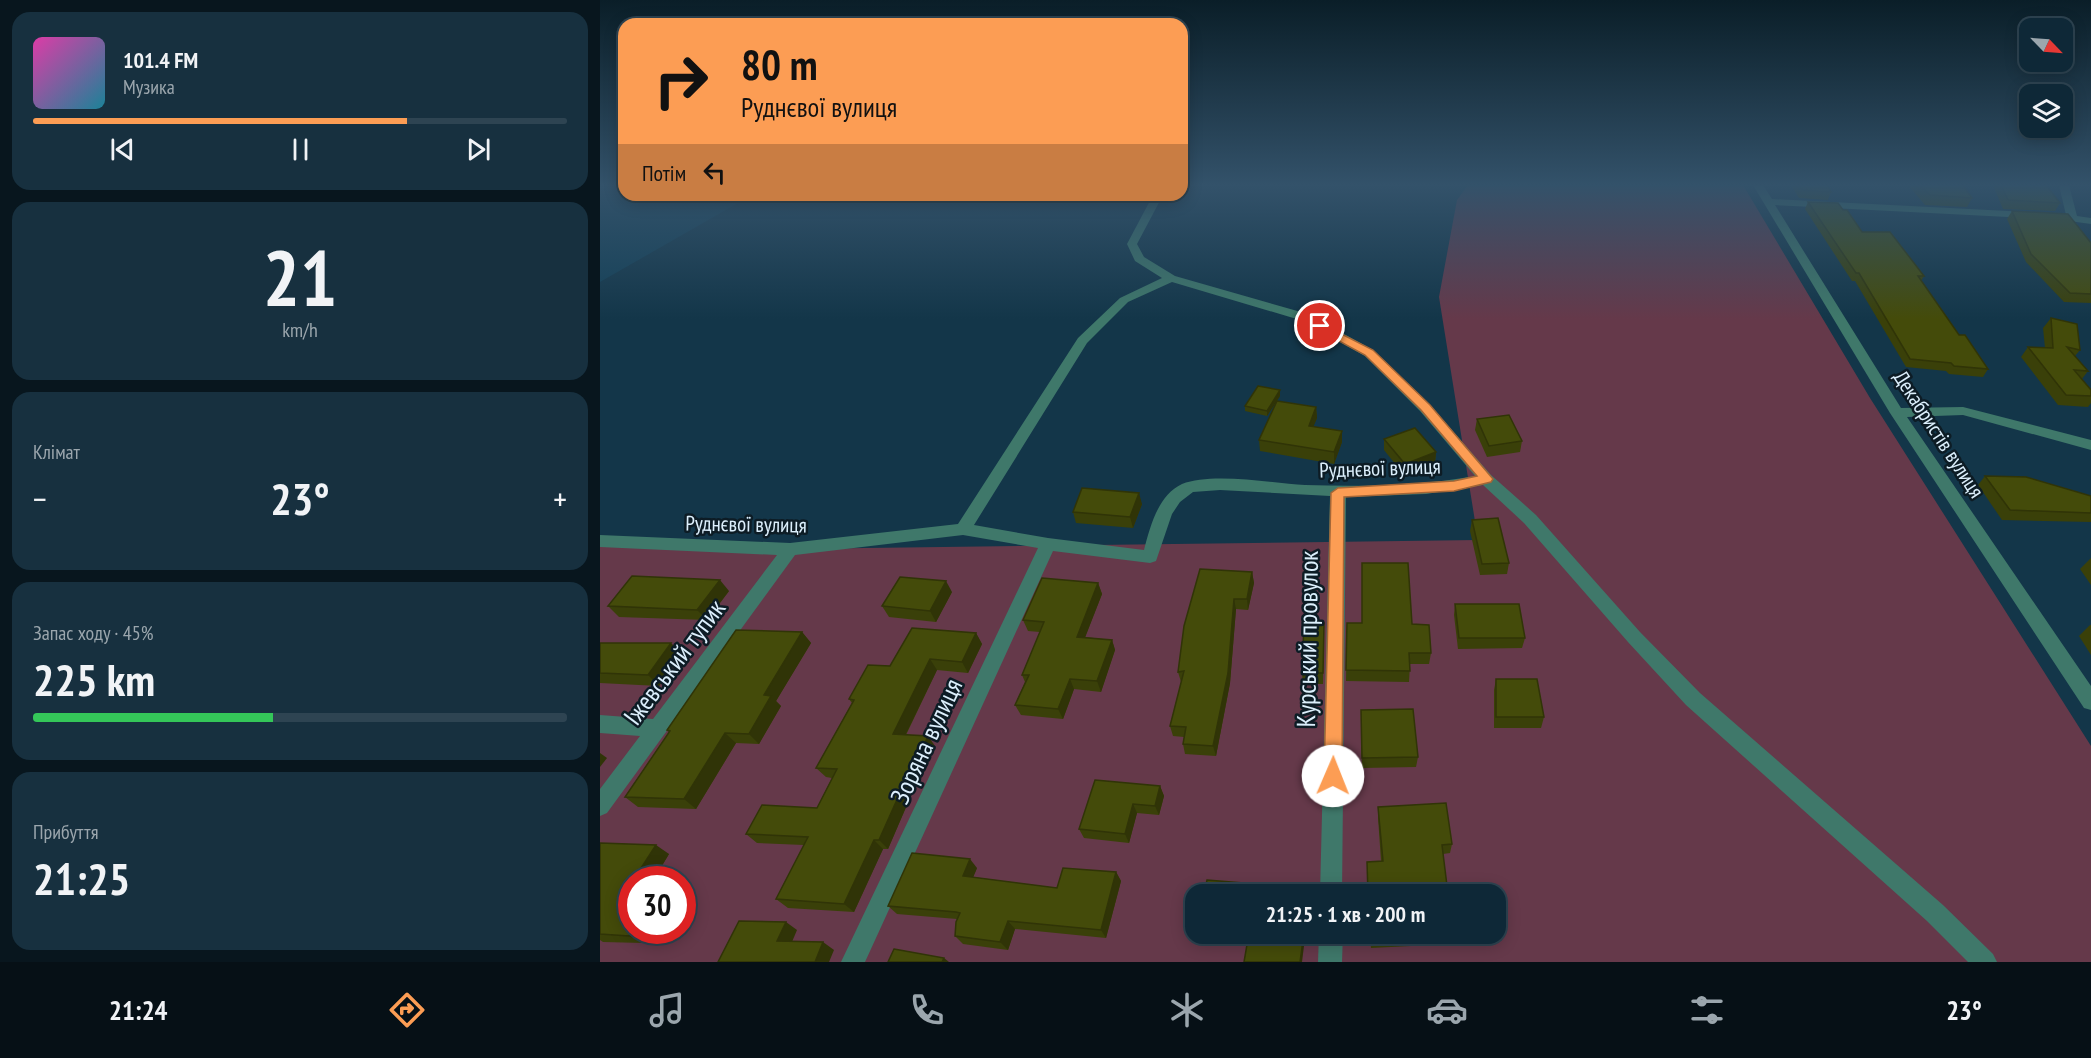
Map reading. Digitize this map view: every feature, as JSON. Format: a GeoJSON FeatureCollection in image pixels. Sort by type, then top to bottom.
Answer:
{"type":"FeatureCollection","features":[{"type":"Feature","properties":{"kind":"street","name":"Руднєвої вулиця"},"geometry":{"type":"LineString","coordinates":[[600,541],[790,549],[963,529],[1048,544],[1150,557],[1164,511],[1182,491],[1207,484],[1338,493],[1454,486],[1486,479],[1425,408],[1369,353],[1304,317],[1171,278],[1139,259],[1132,244],[1139,230]]}},
{"type":"Feature","properties":{"kind":"street","name":"Декабристів вулиця"},"geometry":{"type":"LineString","coordinates":[[1785,230],[1897,412],[2091,702]]}},
{"type":"Feature","properties":{"kind":"street"},"geometry":{"type":"LineString","coordinates":[[963,529],[1082,341],[1124,300],[1171,278]]}},
{"type":"Feature","properties":{"kind":"street"},"geometry":{"type":"LineString","coordinates":[[1897,412],[1963,411],[2091,445]]}},
{"type":"Feature","properties":{"kind":"street"},"geometry":{"type":"LineString","coordinates":[[1486,479],[1530,519],[1634,637],[1693,699],[1935,913],[1984,962]]}},
{"type":"Feature","properties":{"kind":"street","name":"Курський провулок"},"geometry":{"type":"LineString","coordinates":[[1331,884],[1338,493]]}},
{"type":"Feature","properties":{"kind":"street","name":"Зоряна вулиця"},"geometry":{"type":"LineString","coordinates":[[853,962],[1048,544]]}},
{"type":"Feature","properties":{"kind":"street","name":"Іжевський тупик"},"geometry":{"type":"LineString","coordinates":[[600,806],[790,549]]}},
{"type":"Feature","properties":{"kind":"street"},"geometry":{"type":"LineString","coordinates":[[600,724],[656,728]]}},
{"type":"Feature","properties":{"kind":"street"},"geometry":{"type":"LineString","coordinates":[[1330,962],[1331,944]]}},
{"type":"Feature","properties":{"kind":"shaded area"},"geometry":{"type":"Polygon","coordinates":[[[600,230],[691,230],[600,282],[600,230]]]}},
{"type":"Feature","properties":{"kind":"shaded area"},"geometry":{"type":"Polygon","coordinates":[[[1451,230],[1770,230],[1870,398],[2091,746],[2091,962],[600,962],[600,546],[790,549],[1478,540],[1439,297],[1451,230]]]}},
{"type":"Feature","properties":{"kind":"building"},"geometry":{"type":"Polygon","coordinates":[[[1827,230],[1890,232],[1924,276],[1918,276],[1959,335],[1965,335],[1988,369],[1910,359],[1859,273],[1856,273],[1827,230]]]}},
{"type":"Feature","properties":{"kind":"building"},"geometry":{"type":"Polygon","coordinates":[[[2020,230],[2081,230],[2091,243],[2091,294],[2070,293],[2031,254],[2020,230]]]}},
{"type":"Feature","properties":{"kind":"building"},"geometry":{"type":"Polygon","coordinates":[[[2051,318],[2077,324],[2080,350],[2067,347],[2088,371],[2074,370],[2091,390],[2091,396],[2066,395],[2028,347],[2053,348],[2051,318]]]}},
{"type":"Feature","properties":{"kind":"building"},"geometry":{"type":"Polygon","coordinates":[[[1258,386],[1280,390],[1267,411],[1245,406],[1258,386]]]}},
{"type":"Feature","properties":{"kind":"building"},"geometry":{"type":"Polygon","coordinates":[[[1277,401],[1316,407],[1309,426],[1342,431],[1334,452],[1259,440],[1277,401]]]}},
{"type":"Feature","properties":{"kind":"building"},"geometry":{"type":"Polygon","coordinates":[[[1509,415],[1522,441],[1489,446],[1477,419],[1509,415]]]}},
{"type":"Feature","properties":{"kind":"building"},"geometry":{"type":"Polygon","coordinates":[[[1415,428],[1436,452],[1405,464],[1384,439],[1415,428]]]}},
{"type":"Feature","properties":{"kind":"building"},"geometry":{"type":"Polygon","coordinates":[[[1985,476],[2026,477],[2091,496],[2091,513],[2010,510],[1985,476]]]}},
{"type":"Feature","properties":{"kind":"building"},"geometry":{"type":"Polygon","coordinates":[[[1082,488],[1139,493],[1130,517],[1073,512],[1082,488]]]}},
{"type":"Feature","properties":{"kind":"building"},"geometry":{"type":"Polygon","coordinates":[[[1498,518],[1509,563],[1482,564],[1472,520],[1498,518]]]}},
{"type":"Feature","properties":{"kind":"building"},"geometry":{"type":"Polygon","coordinates":[[[1362,563],[1408,563],[1412,624],[1429,625],[1431,653],[1409,653],[1410,671],[1346,670],[1347,623],[1362,623],[1362,563]]]}},
{"type":"Feature","properties":{"kind":"building"},"geometry":{"type":"Polygon","coordinates":[[[1200,569],[1252,572],[1247,599],[1234,599],[1228,673],[1213,746],[1183,744],[1186,727],[1170,726],[1184,671],[1178,672],[1184,626],[1200,569]]]}},
{"type":"Feature","properties":{"kind":"building"},"geometry":{"type":"Polygon","coordinates":[[[632,576],[720,580],[697,610],[608,606],[632,576]]]}},
{"type":"Feature","properties":{"kind":"building"},"geometry":{"type":"Polygon","coordinates":[[[900,577],[946,581],[930,611],[882,606],[900,577]]]}},
{"type":"Feature","properties":{"kind":"building"},"geometry":{"type":"Polygon","coordinates":[[[1042,578],[1098,583],[1077,637],[1112,640],[1097,681],[1070,679],[1058,709],[1015,705],[1029,675],[1022,675],[1044,622],[1023,620],[1042,578]]]}},
{"type":"Feature","properties":{"kind":"building"},"geometry":{"type":"Polygon","coordinates":[[[1455,604],[1519,604],[1525,638],[1459,638],[1455,604]]]}},
{"type":"Feature","properties":{"kind":"building"},"geometry":{"type":"Polygon","coordinates":[[[1304,623],[1324,623],[1323,673],[1302,673],[1304,623]]]}},
{"type":"Feature","properties":{"kind":"building"},"geometry":{"type":"Polygon","coordinates":[[[912,628],[976,633],[962,662],[930,659],[893,734],[928,736],[879,840],[874,840],[844,904],[776,899],[808,837],[746,834],[762,805],[817,808],[837,769],[816,768],[854,700],[849,699],[868,665],[890,666],[912,628]]]}},
{"type":"Feature","properties":{"kind":"building"},"geometry":{"type":"Polygon","coordinates":[[[736,630],[802,632],[764,695],[771,696],[749,734],[725,733],[684,799],[625,797],[670,731],[667,730],[736,630]]]}},
{"type":"Feature","properties":{"kind":"building"},"geometry":{"type":"Polygon","coordinates":[[[600,643],[671,643],[648,675],[600,673],[600,643]]]}},
{"type":"Feature","properties":{"kind":"building"},"geometry":{"type":"Polygon","coordinates":[[[1496,679],[1537,679],[1544,717],[1496,717],[1496,679]]]}},
{"type":"Feature","properties":{"kind":"building"},"geometry":{"type":"Polygon","coordinates":[[[1413,709],[1418,757],[1362,758],[1361,710],[1413,709]]]}},
{"type":"Feature","properties":{"kind":"building"},"geometry":{"type":"Polygon","coordinates":[[[1095,780],[1160,786],[1155,806],[1133,804],[1125,834],[1079,829],[1095,780]]]}},
{"type":"Feature","properties":{"kind":"building"},"geometry":{"type":"Polygon","coordinates":[[[1446,803],[1452,844],[1442,845],[1447,884],[1368,884],[1367,862],[1383,861],[1378,807],[1446,803]]]}},
{"type":"Feature","properties":{"kind":"building"},"geometry":{"type":"Polygon","coordinates":[[[600,843],[656,845],[642,866],[618,866],[618,935],[600,934],[600,843]]]}},
{"type":"Feature","properties":{"kind":"building"},"geometry":{"type":"Polygon","coordinates":[[[912,853],[970,859],[963,876],[1057,888],[1063,868],[1116,872],[1101,930],[1008,921],[1000,942],[955,936],[956,922],[960,913],[888,906],[912,853]]]}},
{"type":"Feature","properties":{"kind":"building"},"geometry":{"type":"Polygon","coordinates":[[[1207,880],[1243,883],[1243,884],[1206,884],[1207,880]]]}},
{"type":"Feature","properties":{"kind":"building"},"geometry":{"type":"Polygon","coordinates":[[[739,921],[786,922],[777,941],[823,942],[815,962],[718,962],[739,921]]]}},
{"type":"Feature","properties":{"kind":"building"},"geometry":{"type":"Polygon","coordinates":[[[1247,944],[1302,944],[1300,962],[1244,962],[1247,944]]]}},
{"type":"Feature","properties":{"kind":"building"},"geometry":{"type":"Polygon","coordinates":[[[894,949],[944,958],[942,962],[888,962],[894,949]]]}},
{"type":"Feature","properties":{"kind":"route"},"geometry":{"type":"LineString","coordinates":[[1320,326],[1369,353],[1425,408],[1486,479],[1454,486],[1338,493],[1333,776]]}}]}
